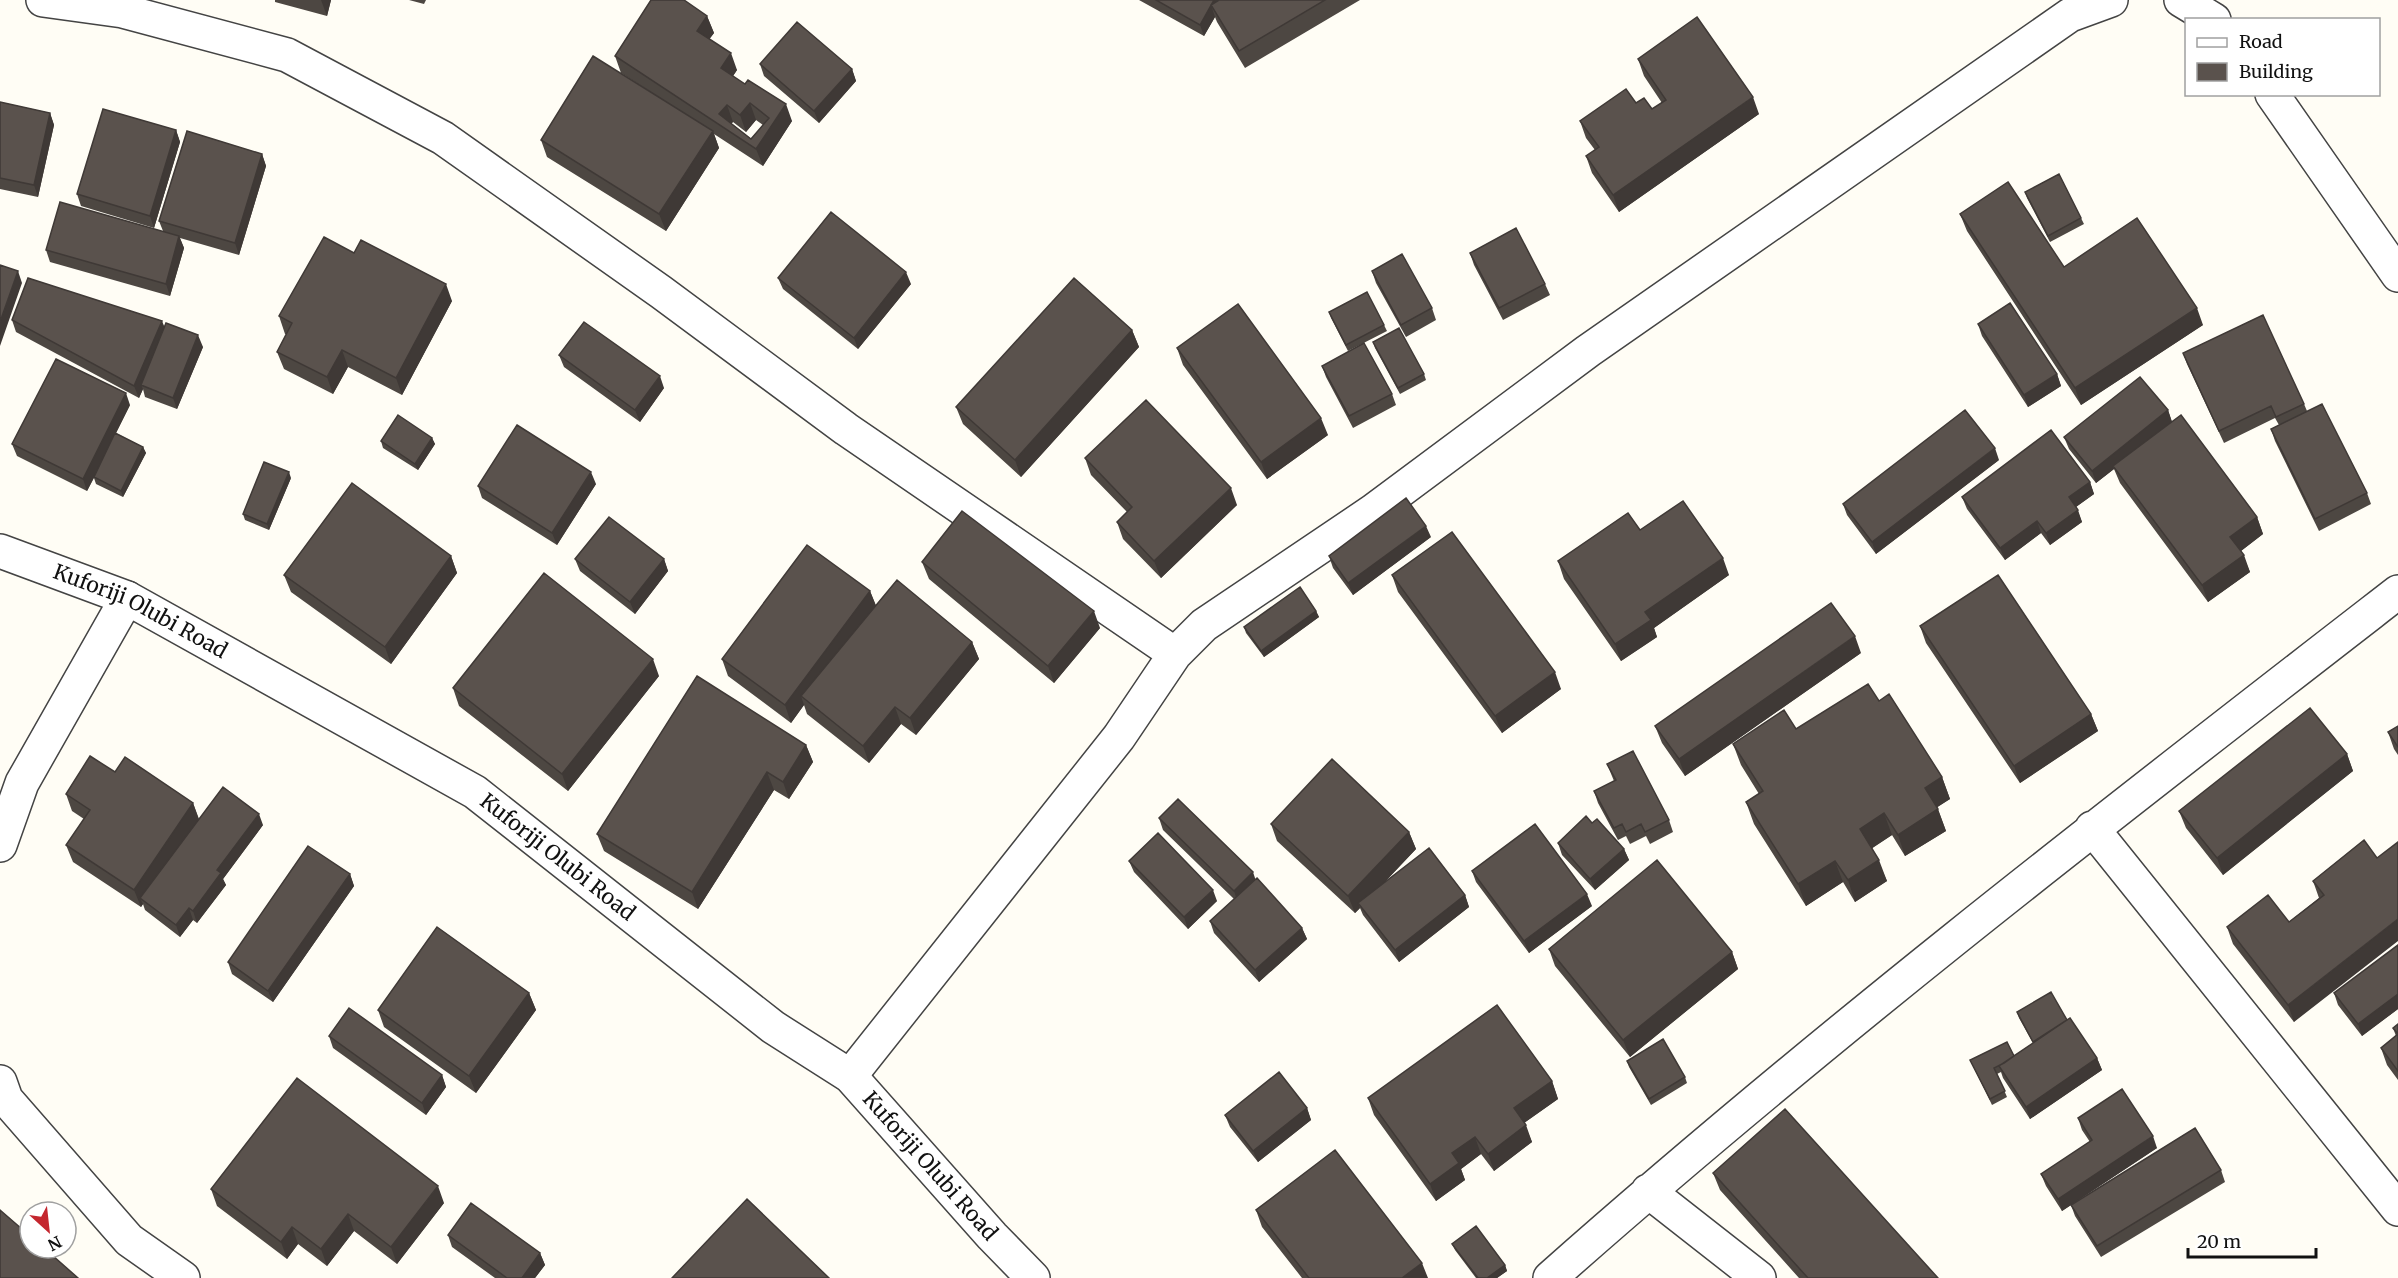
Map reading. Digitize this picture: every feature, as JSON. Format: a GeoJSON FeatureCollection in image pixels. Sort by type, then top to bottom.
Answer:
{"type":"FeatureCollection","features":[{"type":"Feature","properties":{"kind":"street"},"geometry":{"type":"LineString","coordinates":[[43,0],[123,11],[287,55],[442,138],[661,292],[846,429],[1174,654]]}},
{"type":"Feature","properties":{"kind":"street"},"geometry":{"type":"LineString","coordinates":[[850,1076],[1119,737],[1174,654],[1204,625],[1373,511],[1588,351],[2070,15],[2111,0]]}},
{"type":"Feature","properties":{"kind":"street"},"geometry":{"type":"LineString","coordinates":[[2181,0],[2211,18]]}},
{"type":"Feature","properties":{"kind":"street"},"geometry":{"type":"LineString","coordinates":[[2273,96],[2398,275]]}},
{"type":"Feature","properties":{"kind":"street","name":"Kuforiji Olubi Road"},"geometry":{"type":"LineString","coordinates":[[0,551],[127,598],[475,792],[773,1028],[850,1076],[992,1236],[1033,1278]]}},
{"type":"Feature","properties":{"kind":"street"},"geometry":{"type":"LineString","coordinates":[[1550,1278],[1648,1191],[2092,828],[2398,592]]}},
{"type":"Feature","properties":{"kind":"street"},"geometry":{"type":"LineString","coordinates":[[0,845],[22,783],[127,598]]}},
{"type":"Feature","properties":{"kind":"street"},"geometry":{"type":"LineString","coordinates":[[2092,828],[2398,1209]]}},
{"type":"Feature","properties":{"kind":"street"},"geometry":{"type":"LineString","coordinates":[[0,1082],[6,1100],[129,1240],[183,1278]]}},
{"type":"Feature","properties":{"kind":"street"},"geometry":{"type":"LineString","coordinates":[[1648,1191],[1759,1278]]}},
{"type":"Feature","properties":{"kind":"building"},"geometry":{"type":"Polygon","coordinates":[[[651,0],[684,0],[707,16],[697,31],[731,53],[721,68],[745,84],[748,80],[786,104],[756,149],[615,56],[651,0]],[[750,103],[740,115],[727,105],[719,114],[751,139],[769,118],[750,103]]]}},
{"type":"Feature","properties":{"kind":"building"},"geometry":{"type":"Polygon","coordinates":[[[1156,0],[1214,0],[1200,25],[1156,0]]]}},
{"type":"Feature","properties":{"kind":"building"},"geometry":{"type":"Polygon","coordinates":[[[1219,0],[1325,0],[1239,51],[1211,5],[1219,0]]]}},
{"type":"Feature","properties":{"kind":"building"},"geometry":{"type":"Polygon","coordinates":[[[1697,17],[1753,97],[1613,195],[1586,156],[1599,147],[1580,121],[1626,89],[1636,103],[1644,98],[1652,109],[1666,100],[1638,59],[1697,17]]]}},
{"type":"Feature","properties":{"kind":"building"},"geometry":{"type":"Polygon","coordinates":[[[797,22],[852,69],[814,111],[760,64],[797,22]]]}},
{"type":"Feature","properties":{"kind":"building"},"geometry":{"type":"Polygon","coordinates":[[[593,56],[713,131],[659,214],[541,140],[593,56]]]}},
{"type":"Feature","properties":{"kind":"building"},"geometry":{"type":"Polygon","coordinates":[[[0,102],[50,113],[34,185],[0,178],[0,102]]]}},
{"type":"Feature","properties":{"kind":"building"},"geometry":{"type":"Polygon","coordinates":[[[103,109],[176,130],[150,216],[77,194],[103,109]]]}},
{"type":"Feature","properties":{"kind":"building"},"geometry":{"type":"Polygon","coordinates":[[[187,131],[262,154],[235,243],[159,221],[187,131]]]}},
{"type":"Feature","properties":{"kind":"building"},"geometry":{"type":"Polygon","coordinates":[[[2059,174],[2081,218],[2048,236],[2025,192],[2059,174]]]}},
{"type":"Feature","properties":{"kind":"building"},"geometry":{"type":"Polygon","coordinates":[[[2008,182],[2064,267],[2137,218],[2197,308],[2075,388],[1960,214],[2008,182]]]}},
{"type":"Feature","properties":{"kind":"building"},"geometry":{"type":"Polygon","coordinates":[[[60,202],[179,236],[166,284],[46,250],[60,202]]]}},
{"type":"Feature","properties":{"kind":"building"},"geometry":{"type":"Polygon","coordinates":[[[831,212],[906,272],[854,338],[778,278],[831,212]]]}},
{"type":"Feature","properties":{"kind":"building"},"geometry":{"type":"Polygon","coordinates":[[[1516,228],[1545,284],[1499,308],[1470,253],[1516,228]]]}},
{"type":"Feature","properties":{"kind":"building"},"geometry":{"type":"Polygon","coordinates":[[[324,237],[354,253],[361,240],[446,284],[396,378],[342,350],[327,377],[277,352],[292,323],[279,316],[324,237]]]}},
{"type":"Feature","properties":{"kind":"building"},"geometry":{"type":"Polygon","coordinates":[[[1402,254],[1432,308],[1401,325],[1372,271],[1402,254]]]}},
{"type":"Feature","properties":{"kind":"building"},"geometry":{"type":"Polygon","coordinates":[[[0,265],[18,271],[0,322],[0,265]]]}},
{"type":"Feature","properties":{"kind":"building"},"geometry":{"type":"Polygon","coordinates":[[[28,278],[162,321],[134,386],[12,320],[28,278]]]}},
{"type":"Feature","properties":{"kind":"building"},"geometry":{"type":"Polygon","coordinates":[[[1074,278],[1132,330],[1015,460],[956,407],[1074,278]]]}},
{"type":"Feature","properties":{"kind":"building"},"geometry":{"type":"Polygon","coordinates":[[[1367,292],[1384,325],[1346,345],[1329,312],[1367,292]]]}},
{"type":"Feature","properties":{"kind":"building"},"geometry":{"type":"Polygon","coordinates":[[[2010,303],[2057,374],[2024,395],[1978,324],[2010,303]]]}},
{"type":"Feature","properties":{"kind":"building"},"geometry":{"type":"Polygon","coordinates":[[[1238,304],[1321,418],[1261,462],[1177,348],[1238,304]]]}},
{"type":"Feature","properties":{"kind":"building"},"geometry":{"type":"Polygon","coordinates":[[[2263,315],[2304,404],[2276,417],[2271,406],[2219,431],[2183,353],[2263,315]]]}},
{"type":"Feature","properties":{"kind":"building"},"geometry":{"type":"Polygon","coordinates":[[[584,322],[660,376],[635,410],[559,355],[584,322]]]}},
{"type":"Feature","properties":{"kind":"building"},"geometry":{"type":"Polygon","coordinates":[[[166,323],[198,335],[173,398],[141,385],[166,323]]]}},
{"type":"Feature","properties":{"kind":"building"},"geometry":{"type":"Polygon","coordinates":[[[1399,328],[1424,374],[1398,388],[1373,342],[1399,328]]]}},
{"type":"Feature","properties":{"kind":"building"},"geometry":{"type":"Polygon","coordinates":[[[1364,343],[1392,394],[1349,416],[1322,366],[1364,343]]]}},
{"type":"Feature","properties":{"kind":"building"},"geometry":{"type":"Polygon","coordinates":[[[56,359],[126,393],[83,479],[12,444],[56,359]]]}},
{"type":"Feature","properties":{"kind":"building"},"geometry":{"type":"Polygon","coordinates":[[[2140,377],[2168,410],[2092,471],[2064,437],[2140,377]]]}},
{"type":"Feature","properties":{"kind":"building"},"geometry":{"type":"Polygon","coordinates":[[[1146,400],[1231,488],[1154,561],[1117,522],[1132,507],[1085,458],[1146,400]]]}},
{"type":"Feature","properties":{"kind":"building"},"geometry":{"type":"Polygon","coordinates":[[[2322,404],[2367,493],[2315,519],[2271,429],[2322,404]]]}},
{"type":"Feature","properties":{"kind":"building"},"geometry":{"type":"Polygon","coordinates":[[[1965,410],[1995,448],[1872,542],[1843,504],[1965,410]]]}},
{"type":"Feature","properties":{"kind":"building"},"geometry":{"type":"Polygon","coordinates":[[[398,415],[432,438],[415,464],[381,441],[398,415]]]}},
{"type":"Feature","properties":{"kind":"building"},"geometry":{"type":"Polygon","coordinates":[[[2181,415],[2257,517],[2230,537],[2244,555],[2202,585],[2113,466],[2181,415]]]}},
{"type":"Feature","properties":{"kind":"building"},"geometry":{"type":"Polygon","coordinates":[[[517,425],[591,472],[552,533],[478,486],[517,425]]]}},
{"type":"Feature","properties":{"kind":"building"},"geometry":{"type":"Polygon","coordinates":[[[2051,430],[2090,482],[2069,497],[2078,510],[2046,533],[2037,521],[2000,548],[1962,497],[2051,430]]]}},
{"type":"Feature","properties":{"kind":"building"},"geometry":{"type":"Polygon","coordinates":[[[115,433],[143,447],[121,491],[94,477],[115,433]]]}},
{"type":"Feature","properties":{"kind":"building"},"geometry":{"type":"Polygon","coordinates":[[[264,462],[289,472],[267,524],[243,514],[264,462]]]}},
{"type":"Feature","properties":{"kind":"building"},"geometry":{"type":"Polygon","coordinates":[[[352,483],[451,556],[385,647],[284,575],[352,483]]]}},
{"type":"Feature","properties":{"kind":"building"},"geometry":{"type":"Polygon","coordinates":[[[1406,498],[1426,526],[1348,583],[1329,556],[1406,498]]]}},
{"type":"Feature","properties":{"kind":"building"},"geometry":{"type":"Polygon","coordinates":[[[1683,501],[1723,558],[1645,612],[1651,620],[1615,644],[1558,561],[1628,513],[1640,530],[1683,501]]]}},
{"type":"Feature","properties":{"kind":"building"},"geometry":{"type":"Polygon","coordinates":[[[962,511],[1094,611],[1048,666],[922,562],[962,511]]]}},
{"type":"Feature","properties":{"kind":"building"},"geometry":{"type":"Polygon","coordinates":[[[609,517],[664,559],[630,602],[575,559],[609,517]]]}},
{"type":"Feature","properties":{"kind":"building"},"geometry":{"type":"Polygon","coordinates":[[[1452,532],[1555,672],[1495,716],[1392,575],[1452,532]]]}},
{"type":"Feature","properties":{"kind":"building"},"geometry":{"type":"Polygon","coordinates":[[[807,545],[870,591],[785,705],[722,659],[807,545]]]}},
{"type":"Feature","properties":{"kind":"building"},"geometry":{"type":"Polygon","coordinates":[[[544,573],[653,659],[562,774],[453,688],[544,573]]]}},
{"type":"Feature","properties":{"kind":"building"},"geometry":{"type":"Polygon","coordinates":[[[1998,575],[2091,714],[2014,766],[1920,626],[1998,575]]]}},
{"type":"Feature","properties":{"kind":"building"},"geometry":{"type":"Polygon","coordinates":[[[897,580],[972,642],[910,718],[895,707],[863,746],[801,696],[897,580]]]}},
{"type":"Feature","properties":{"kind":"building"},"geometry":{"type":"Polygon","coordinates":[[[1300,587],[1316,611],[1261,651],[1244,627],[1300,587]]]}},
{"type":"Feature","properties":{"kind":"building"},"geometry":{"type":"Polygon","coordinates":[[[1831,603],[1855,636],[1679,759],[1655,726],[1831,603]]]}},
{"type":"Feature","properties":{"kind":"building"},"geometry":{"type":"Polygon","coordinates":[[[697,676],[806,745],[783,782],[767,772],[692,892],[597,834],[697,676]]]}},
{"type":"Feature","properties":{"kind":"building"},"geometry":{"type":"Polygon","coordinates":[[[1868,684],[1879,701],[1889,694],[1942,777],[1925,788],[1938,809],[1898,835],[1884,813],[1860,829],[1879,860],[1848,880],[1835,861],[1798,884],[1746,802],[1763,791],[1733,744],[1784,710],[1796,729],[1868,684]]]}},
{"type":"Feature","properties":{"kind":"building"},"geometry":{"type":"Polygon","coordinates":[[[2310,708],[2347,754],[2217,858],[2179,811],[2310,708]]]}},
{"type":"Feature","properties":{"kind":"building"},"geometry":{"type":"Polygon","coordinates":[[[2398,726],[2398,747],[2388,732],[2398,726]]]}},
{"type":"Feature","properties":{"kind":"building"},"geometry":{"type":"Polygon","coordinates":[[[1633,751],[1669,820],[1645,832],[1641,824],[1626,832],[1622,824],[1614,828],[1594,791],[1616,780],[1607,764],[1633,751]]]}},
{"type":"Feature","properties":{"kind":"building"},"geometry":{"type":"Polygon","coordinates":[[[90,756],[115,772],[125,757],[193,803],[134,890],[66,845],[90,810],[66,794],[90,756]]]}},
{"type":"Feature","properties":{"kind":"building"},"geometry":{"type":"Polygon","coordinates":[[[1332,759],[1409,832],[1348,896],[1271,824],[1332,759]]]}},
{"type":"Feature","properties":{"kind":"building"},"geometry":{"type":"Polygon","coordinates":[[[223,787],[259,814],[217,870],[221,873],[193,911],[189,908],[176,925],[140,898],[223,787]]]}},
{"type":"Feature","properties":{"kind":"building"},"geometry":{"type":"Polygon","coordinates":[[[1178,799],[1253,872],[1234,891],[1159,818],[1178,799]]]}},
{"type":"Feature","properties":{"kind":"building"},"geometry":{"type":"Polygon","coordinates":[[[1586,816],[1592,823],[1597,819],[1624,849],[1590,879],[1558,843],[1586,816]]]}},
{"type":"Feature","properties":{"kind":"building"},"geometry":{"type":"Polygon","coordinates":[[[1535,824],[1587,894],[1524,941],[1472,871],[1535,824]]]}},
{"type":"Feature","properties":{"kind":"building"},"geometry":{"type":"Polygon","coordinates":[[[1158,833],[1213,890],[1184,917],[1129,861],[1158,833]]]}},
{"type":"Feature","properties":{"kind":"building"},"geometry":{"type":"Polygon","coordinates":[[[2364,840],[2377,858],[2398,842],[2398,919],[2288,1005],[2227,927],[2268,895],[2289,922],[2324,895],[2313,881],[2364,840]]]}},
{"type":"Feature","properties":{"kind":"building"},"geometry":{"type":"Polygon","coordinates":[[[308,846],[350,874],[268,991],[228,962],[308,846]]]}},
{"type":"Feature","properties":{"kind":"building"},"geometry":{"type":"Polygon","coordinates":[[[1429,848],[1465,895],[1395,950],[1358,903],[1429,848]]]}},
{"type":"Feature","properties":{"kind":"building"},"geometry":{"type":"Polygon","coordinates":[[[1657,860],[1732,952],[1623,1040],[1549,949],[1657,860]]]}},
{"type":"Feature","properties":{"kind":"building"},"geometry":{"type":"Polygon","coordinates":[[[1257,878],[1302,928],[1255,970],[1210,921],[1257,878]]]}},
{"type":"Feature","properties":{"kind":"building"},"geometry":{"type":"Polygon","coordinates":[[[437,927],[529,993],[469,1076],[378,1010],[437,927]]]}},
{"type":"Feature","properties":{"kind":"building"},"geometry":{"type":"Polygon","coordinates":[[[2398,945],[2398,994],[2358,1024],[2334,993],[2398,945]]]}},
{"type":"Feature","properties":{"kind":"building"},"geometry":{"type":"Polygon","coordinates":[[[2051,992],[2067,1020],[2033,1042],[2017,1012],[2051,992]]]}},
{"type":"Feature","properties":{"kind":"building"},"geometry":{"type":"Polygon","coordinates":[[[1497,1005],[1552,1081],[1514,1108],[1526,1125],[1488,1154],[1475,1137],[1452,1153],[1459,1163],[1430,1184],[1368,1098],[1497,1005]]]}},
{"type":"Feature","properties":{"kind":"building"},"geometry":{"type":"Polygon","coordinates":[[[349,1008],[442,1075],[422,1103],[329,1036],[349,1008]]]}},
{"type":"Feature","properties":{"kind":"building"},"geometry":{"type":"Polygon","coordinates":[[[2070,1018],[2097,1058],[2026,1107],[1999,1066],[2070,1018]]]}},
{"type":"Feature","properties":{"kind":"building"},"geometry":{"type":"Polygon","coordinates":[[[2398,1024],[2398,1034],[2393,1028],[2398,1024]]]}},
{"type":"Feature","properties":{"kind":"building"},"geometry":{"type":"Polygon","coordinates":[[[2398,1034],[2398,1071],[2381,1048],[2398,1034]]]}},
{"type":"Feature","properties":{"kind":"building"},"geometry":{"type":"Polygon","coordinates":[[[1663,1039],[1685,1077],[1649,1099],[1627,1061],[1663,1039]]]}},
{"type":"Feature","properties":{"kind":"building"},"geometry":{"type":"Polygon","coordinates":[[[2007,1042],[2014,1056],[1994,1068],[2005,1091],[1990,1099],[1970,1060],[2007,1042]]]}},
{"type":"Feature","properties":{"kind":"building"},"geometry":{"type":"Polygon","coordinates":[[[1279,1072],[1307,1108],[1253,1151],[1225,1115],[1279,1072]]]}},
{"type":"Feature","properties":{"kind":"building"},"geometry":{"type":"Polygon","coordinates":[[[297,1078],[438,1186],[391,1247],[348,1214],[321,1249],[292,1227],[281,1242],[211,1189],[297,1078]]]}},
{"type":"Feature","properties":{"kind":"building"},"geometry":{"type":"Polygon","coordinates":[[[2122,1089],[2153,1136],[2058,1199],[2041,1174],[2092,1140],[2078,1118],[2122,1089]]]}},
{"type":"Feature","properties":{"kind":"building"},"geometry":{"type":"Polygon","coordinates":[[[1785,1109],[1938,1278],[1808,1278],[1713,1173],[1785,1109]]]}},
{"type":"Feature","properties":{"kind":"building"},"geometry":{"type":"Polygon","coordinates":[[[2195,1128],[2221,1170],[2097,1246],[2071,1205],[2195,1128]]]}},
{"type":"Feature","properties":{"kind":"building"},"geometry":{"type":"Polygon","coordinates":[[[1335,1150],[1422,1263],[1402,1278],[1309,1278],[1256,1210],[1335,1150]]]}},
{"type":"Feature","properties":{"kind":"building"},"geometry":{"type":"Polygon","coordinates":[[[747,1199],[829,1278],[672,1278],[747,1199]]]}},
{"type":"Feature","properties":{"kind":"building"},"geometry":{"type":"Polygon","coordinates":[[[471,1203],[540,1253],[522,1278],[507,1278],[448,1235],[471,1203]]]}},
{"type":"Feature","properties":{"kind":"building"},"geometry":{"type":"Polygon","coordinates":[[[0,1210],[18,1226],[18,1260],[58,1260],[78,1278],[0,1278],[0,1210]]]}},
{"type":"Feature","properties":{"kind":"building"},"geometry":{"type":"Polygon","coordinates":[[[1476,1226],[1505,1265],[1487,1278],[1478,1278],[1452,1244],[1476,1226]]]}}]}
